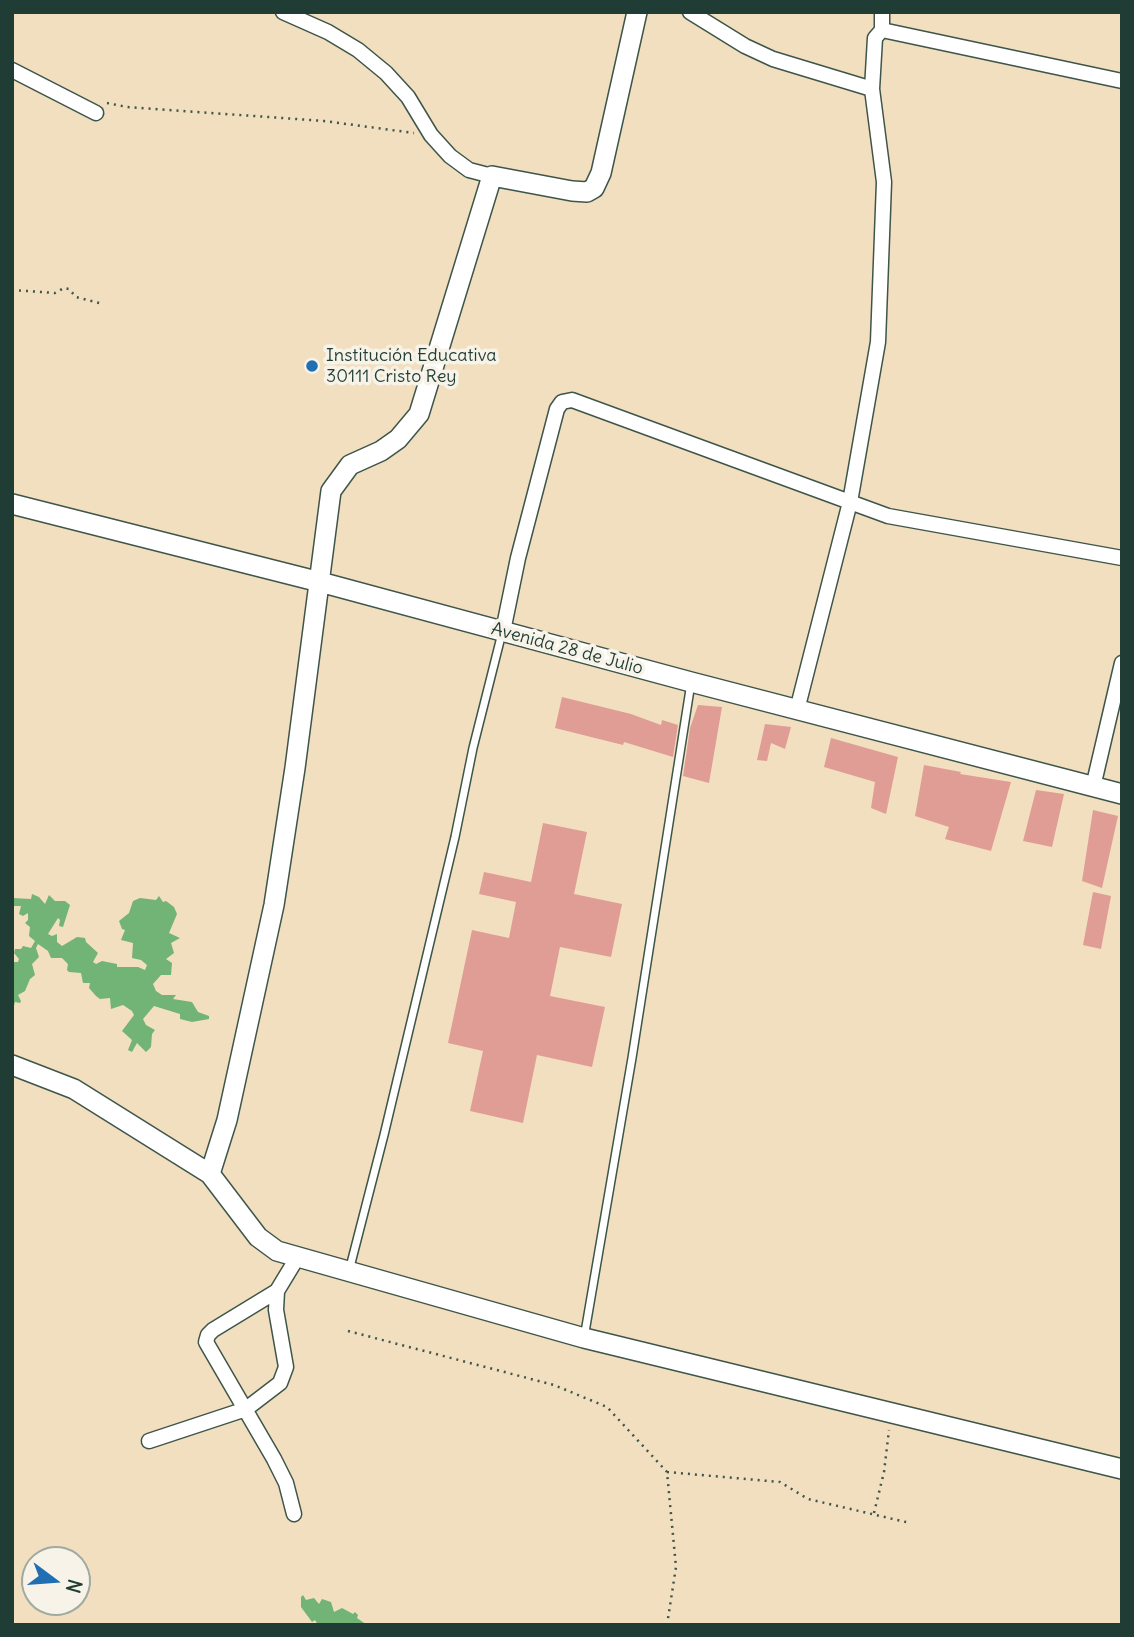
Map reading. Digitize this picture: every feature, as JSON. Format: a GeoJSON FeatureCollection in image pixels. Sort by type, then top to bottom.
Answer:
{"type":"FeatureCollection","features":[{"type":"Feature","properties":{"kind":"street"},"geometry":{"type":"LineString","coordinates":[[283,12],[328,32],[358,50],[386,73],[408,97],[431,135],[450,156],[469,170],[587,192],[594,188],[601,173],[636,12]]}},
{"type":"Feature","properties":{"kind":"street"},"geometry":{"type":"LineString","coordinates":[[690,12],[745,46],[773,59],[872,89]]}},
{"type":"Feature","properties":{"kind":"street"},"geometry":{"type":"LineString","coordinates":[[797,710],[850,502],[878,342],[884,182],[872,89],[874,38],[882,30],[882,12]]}},
{"type":"Feature","properties":{"kind":"street"},"geometry":{"type":"LineString","coordinates":[[882,30],[1122,81]]}},
{"type":"Feature","properties":{"kind":"street"},"geometry":{"type":"LineString","coordinates":[[12,70],[90,109]]}},
{"type":"Feature","properties":{"kind":"street"},"geometry":{"type":"LineString","coordinates":[[210,1174],[227,1120],[274,905],[295,768],[331,491],[350,465],[381,451],[398,439],[419,414],[492,176]]}},
{"type":"Feature","properties":{"kind":"street"},"geometry":{"type":"LineString","coordinates":[[503,631],[518,558],[557,409],[562,402],[572,400],[888,516],[1122,558]]}},
{"type":"Feature","properties":{"kind":"street","name":"Avenida 28 de Julio"},"geometry":{"type":"LineString","coordinates":[[12,504],[320,582],[1122,794]]}},
{"type":"Feature","properties":{"kind":"street"},"geometry":{"type":"LineString","coordinates":[[1093,787],[1122,663]]}},
{"type":"Feature","properties":{"kind":"street"},"geometry":{"type":"LineString","coordinates":[[12,1065],[74,1089],[210,1174],[258,1237],[278,1251],[297,1258],[584,1338],[1122,1469]]}},
{"type":"Feature","properties":{"kind":"street"},"geometry":{"type":"LineString","coordinates":[[295,1514],[286,1483],[206,1342],[208,1335],[277,1291],[297,1258]]}},
{"type":"Feature","properties":{"kind":"street"},"geometry":{"type":"LineString","coordinates":[[149,1440],[246,1409],[281,1383],[286,1367],[276,1310],[277,1291]]}},
{"type":"Feature","properties":{"kind":"lane"},"geometry":{"type":"LineString","coordinates":[[349,1272],[503,631]]}},
{"type":"Feature","properties":{"kind":"lane"},"geometry":{"type":"LineString","coordinates":[[584,1338],[632,1058],[691,682]]}},
{"type":"Feature","properties":{"kind":"path"},"geometry":{"type":"LineString","coordinates":[[90,109],[94,101],[127,107],[324,121],[431,135]]}},
{"type":"Feature","properties":{"kind":"path"},"geometry":{"type":"LineString","coordinates":[[12,290],[55,293],[64,288],[69,289],[76,297],[103,304]]}},
{"type":"Feature","properties":{"kind":"path"},"geometry":{"type":"LineString","coordinates":[[348,1331],[554,1385],[607,1408],[667,1472],[676,1567],[667,1625]]}},
{"type":"Feature","properties":{"kind":"path"},"geometry":{"type":"LineString","coordinates":[[873,1514],[884,1472],[890,1413]]}},
{"type":"Feature","properties":{"kind":"path"},"geometry":{"type":"LineString","coordinates":[[667,1472],[780,1482],[808,1499],[910,1523]]}},
{"type":"Feature","properties":{"kind":"green space"},"geometry":{"type":"Polygon","coordinates":[[[32,894],[45,904],[49,895],[55,901],[65,901],[70,905],[63,927],[59,926],[58,918],[48,934],[57,934],[57,942],[62,946],[77,937],[85,938],[98,953],[93,962],[96,964],[102,961],[117,964],[117,967],[138,967],[145,970],[147,965],[132,958],[133,943],[121,940],[125,930],[119,921],[129,913],[133,901],[140,898],[156,900],[159,896],[163,902],[166,901],[174,907],[177,914],[169,933],[180,938],[171,943],[174,953],[166,959],[172,963],[171,975],[161,975],[153,984],[156,991],[162,995],[176,995],[173,999],[192,1002],[198,1012],[209,1016],[209,1019],[192,1022],[180,1019],[180,1014],[154,1006],[143,1019],[146,1025],[155,1030],[151,1047],[146,1052],[137,1043],[132,1052],[128,1050],[132,1040],[122,1031],[134,1015],[132,1011],[123,1005],[111,1009],[110,998],[100,999],[96,996],[89,988],[90,983],[83,983],[81,973],[69,972],[68,964],[62,958],[51,958],[48,951],[38,944],[36,948],[39,957],[32,964],[35,975],[30,979],[25,991],[18,995],[21,1001],[15,1002],[12,1013],[12,962],[18,962],[19,959],[14,953],[15,949],[21,949],[23,946],[31,948],[35,941],[29,936],[30,927],[25,923],[28,913],[23,916],[19,914],[21,906],[12,906],[12,898],[31,899],[32,894]]]}},
{"type":"Feature","properties":{"kind":"green space"},"geometry":{"type":"Polygon","coordinates":[[[303,1595],[306,1600],[314,1598],[319,1604],[322,1599],[331,1602],[334,1612],[342,1608],[353,1614],[355,1612],[357,1618],[367,1625],[318,1625],[315,1620],[312,1622],[301,1607],[303,1595]]]}},
{"type":"Feature","properties":{"kind":"building"},"geometry":{"type":"Polygon","coordinates":[[[562,697],[631,714],[661,725],[662,720],[678,725],[673,757],[624,742],[623,745],[555,728],[562,697]]]}},
{"type":"Feature","properties":{"kind":"building"},"geometry":{"type":"Polygon","coordinates":[[[698,705],[722,707],[709,783],[683,776],[690,728],[698,705]]]}},
{"type":"Feature","properties":{"kind":"building"},"geometry":{"type":"Polygon","coordinates":[[[765,724],[791,727],[785,749],[771,743],[767,761],[757,760],[765,724]]]}},
{"type":"Feature","properties":{"kind":"building"},"geometry":{"type":"Polygon","coordinates":[[[831,738],[898,757],[886,814],[871,808],[875,782],[824,767],[831,738]]]}},
{"type":"Feature","properties":{"kind":"building"},"geometry":{"type":"Polygon","coordinates":[[[924,765],[1011,782],[991,851],[945,839],[949,827],[915,816],[924,765]]]}},
{"type":"Feature","properties":{"kind":"building"},"geometry":{"type":"Polygon","coordinates":[[[1036,790],[1064,794],[1052,847],[1023,841],[1036,790]]]}},
{"type":"Feature","properties":{"kind":"building"},"geometry":{"type":"Polygon","coordinates":[[[1093,810],[1118,816],[1102,888],[1082,881],[1093,810]]]}},
{"type":"Feature","properties":{"kind":"building"},"geometry":{"type":"Polygon","coordinates":[[[543,823],[587,832],[574,894],[622,904],[611,957],[560,947],[550,996],[605,1007],[592,1067],[537,1055],[523,1123],[470,1111],[483,1051],[448,1043],[472,930],[509,938],[516,902],[479,894],[484,872],[531,882],[543,823]]]}},
{"type":"Feature","properties":{"kind":"building"},"geometry":{"type":"Polygon","coordinates":[[[1093,892],[1111,896],[1101,949],[1083,945],[1093,892]]]}},
{"type":"Feature","properties":{"kind":"place","name":"Institución Educativa 30111 Cristo Rey"},"geometry":{"type":"Point","coordinates":[312,366]}}]}
